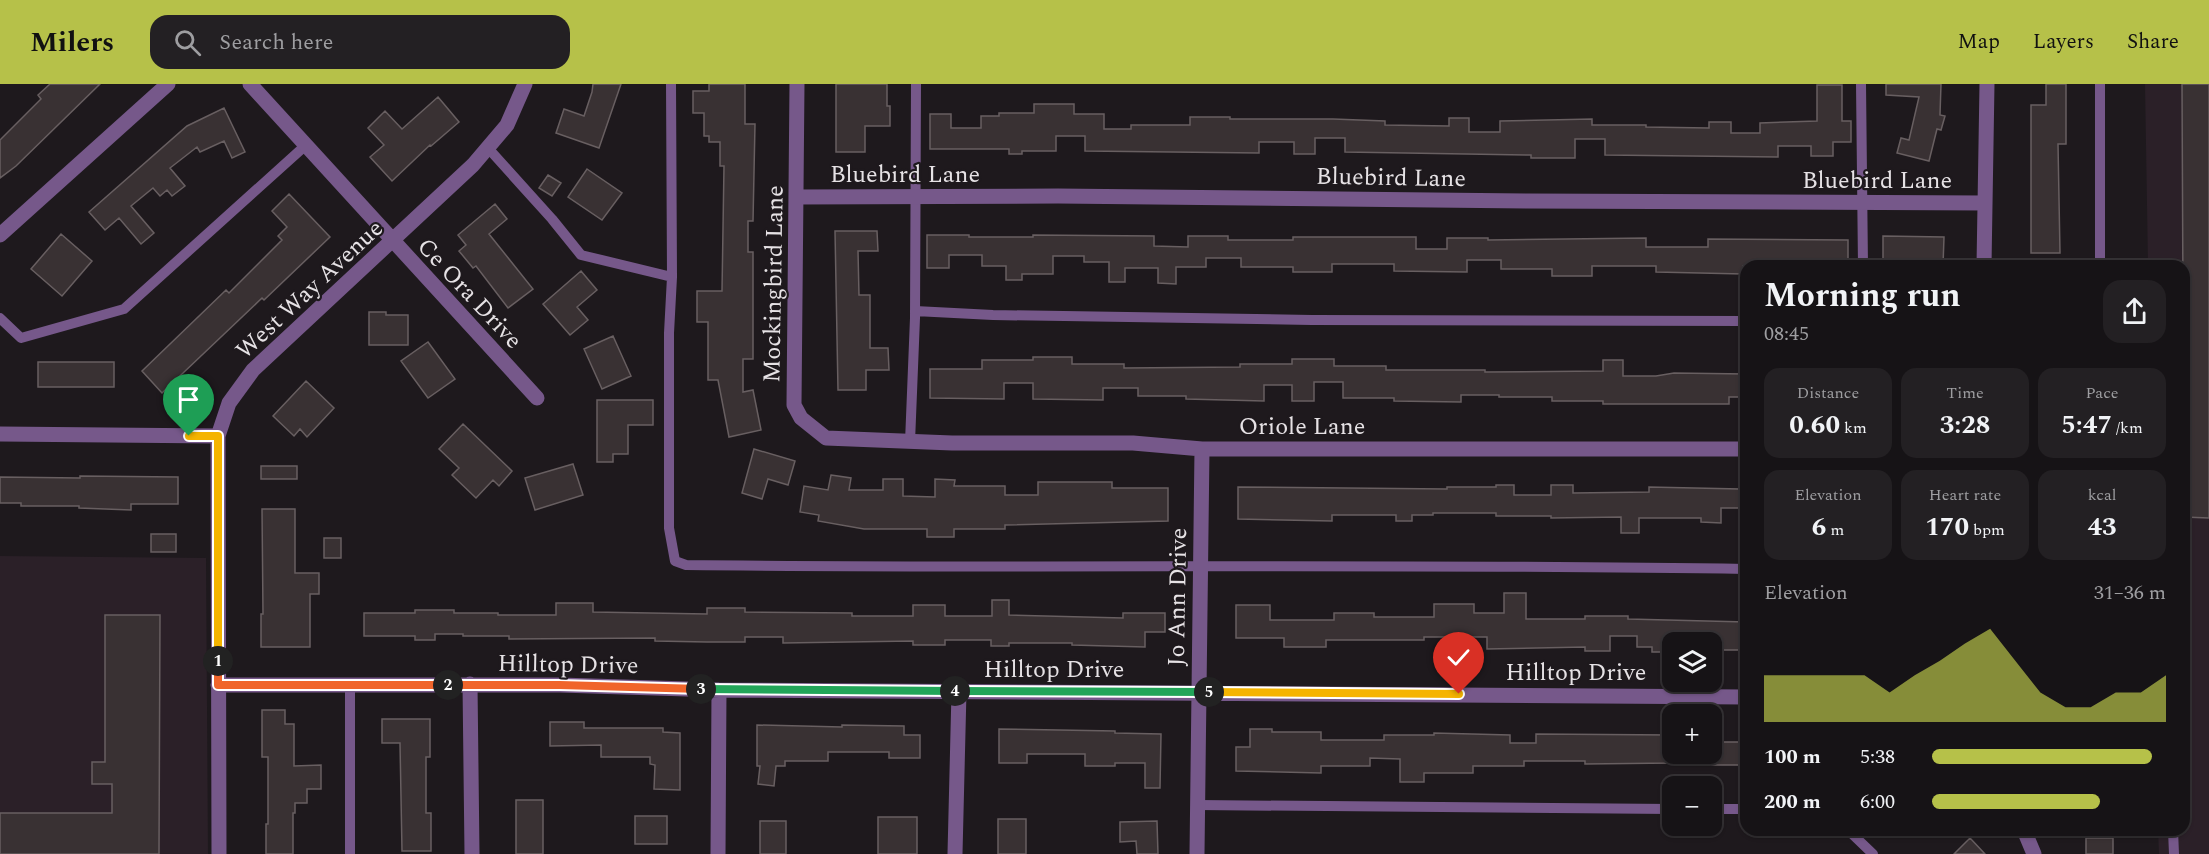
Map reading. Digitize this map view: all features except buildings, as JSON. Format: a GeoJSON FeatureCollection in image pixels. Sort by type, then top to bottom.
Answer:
{"type":"FeatureCollection","features":[{"type":"Feature","properties":{"kind":"street"},"geometry":{"type":"LineString","coordinates":[[0,236],[168,84]]}},
{"type":"Feature","properties":{"kind":"street","name":"Ce Ora Drive"},"geometry":{"type":"LineString","coordinates":[[250,84],[537,398]]}},
{"type":"Feature","properties":{"kind":"street","name":"West Way Avenue"},"geometry":{"type":"LineString","coordinates":[[219,854],[218,436],[229,403],[253,370],[473,165],[507,125],[525,84]]}},
{"type":"Feature","properties":{"kind":"street","name":"Mockingbird Lane"},"geometry":{"type":"LineString","coordinates":[[797,84],[794,405],[801,418],[826,438],[858,440]]}},
{"type":"Feature","properties":{"kind":"street"},"geometry":{"type":"LineString","coordinates":[[1984,260],[1987,84]]}},
{"type":"Feature","properties":{"kind":"street","name":"Bluebird Lane"},"geometry":{"type":"LineString","coordinates":[[797,197],[1985,203]]}},
{"type":"Feature","properties":{"kind":"street"},"geometry":{"type":"LineString","coordinates":[[0,434],[218,436]]}},
{"type":"Feature","properties":{"kind":"street","name":"Oriole Lane"},"geometry":{"type":"LineString","coordinates":[[858,440],[1133,443],[1202,449],[1740,449]]}},
{"type":"Feature","properties":{"kind":"street","name":"Jo Ann Drive"},"geometry":{"type":"LineString","coordinates":[[1197,854],[1202,449]]}},
{"type":"Feature","properties":{"kind":"street"},"geometry":{"type":"LineString","coordinates":[[470,684],[472,854]]}},
{"type":"Feature","properties":{"kind":"street","name":"Hilltop Drive"},"geometry":{"type":"LineString","coordinates":[[218,685],[470,684],[719,690],[1740,697]]}},
{"type":"Feature","properties":{"kind":"street"},"geometry":{"type":"LineString","coordinates":[[718,854],[719,690]]}},
{"type":"Feature","properties":{"kind":"street"},"geometry":{"type":"LineString","coordinates":[[955,854],[959,691]]}},
{"type":"Feature","properties":{"kind":"street"},"geometry":{"type":"LineString","coordinates":[[2026,836],[2034,854]]}},
{"type":"Feature","properties":{"kind":"lane"},"geometry":{"type":"LineString","coordinates":[[671,84],[672,277],[669,333],[669,528],[675,561],[686,565],[914,568],[1200,565],[1740,569]]}},
{"type":"Feature","properties":{"kind":"lane"},"geometry":{"type":"LineString","coordinates":[[910,442],[915,311],[916,84]]}},
{"type":"Feature","properties":{"kind":"lane"},"geometry":{"type":"LineString","coordinates":[[1861,84],[1863,260]]}},
{"type":"Feature","properties":{"kind":"lane"},"geometry":{"type":"LineString","coordinates":[[2100,84],[2100,260]]}},
{"type":"Feature","properties":{"kind":"lane"},"geometry":{"type":"LineString","coordinates":[[0,318],[21,338],[124,309],[306,145]]}},
{"type":"Feature","properties":{"kind":"lane"},"geometry":{"type":"LineString","coordinates":[[488,148],[581,255],[672,277]]}},
{"type":"Feature","properties":{"kind":"lane"},"geometry":{"type":"LineString","coordinates":[[915,311],[993,315],[1323,320],[1740,321]]}},
{"type":"Feature","properties":{"kind":"lane"},"geometry":{"type":"LineString","coordinates":[[350,685],[350,854]]}},
{"type":"Feature","properties":{"kind":"lane"},"geometry":{"type":"LineString","coordinates":[[1197,805],[1662,809]]}},
{"type":"Feature","properties":{"kind":"lane"},"geometry":{"type":"LineString","coordinates":[[1722,809],[1740,810]]}},
{"type":"Feature","properties":{"kind":"lane"},"geometry":{"type":"LineString","coordinates":[[1854,836],[1873,854]]}},
{"type":"Feature","properties":{"kind":"lane"},"geometry":{"type":"LineString","coordinates":[[2174,836],[2174,854]]}},
{"type":"Feature","properties":{"kind":"shaded area"},"geometry":{"type":"Polygon","coordinates":[[[2145,84],[2209,84],[2209,854],[2159,854],[2158,836],[2190,836],[2190,260],[2148,260],[2145,84]]]}},
{"type":"Feature","properties":{"kind":"shaded area"},"geometry":{"type":"Polygon","coordinates":[[[0,556],[206,558],[208,854],[0,854],[0,556]]]}},
{"type":"Feature","properties":{"kind":"route"},"geometry":{"type":"LineString","coordinates":[[189,436],[218,436],[218,685],[470,684],[719,690],[1459,694]]}}]}
